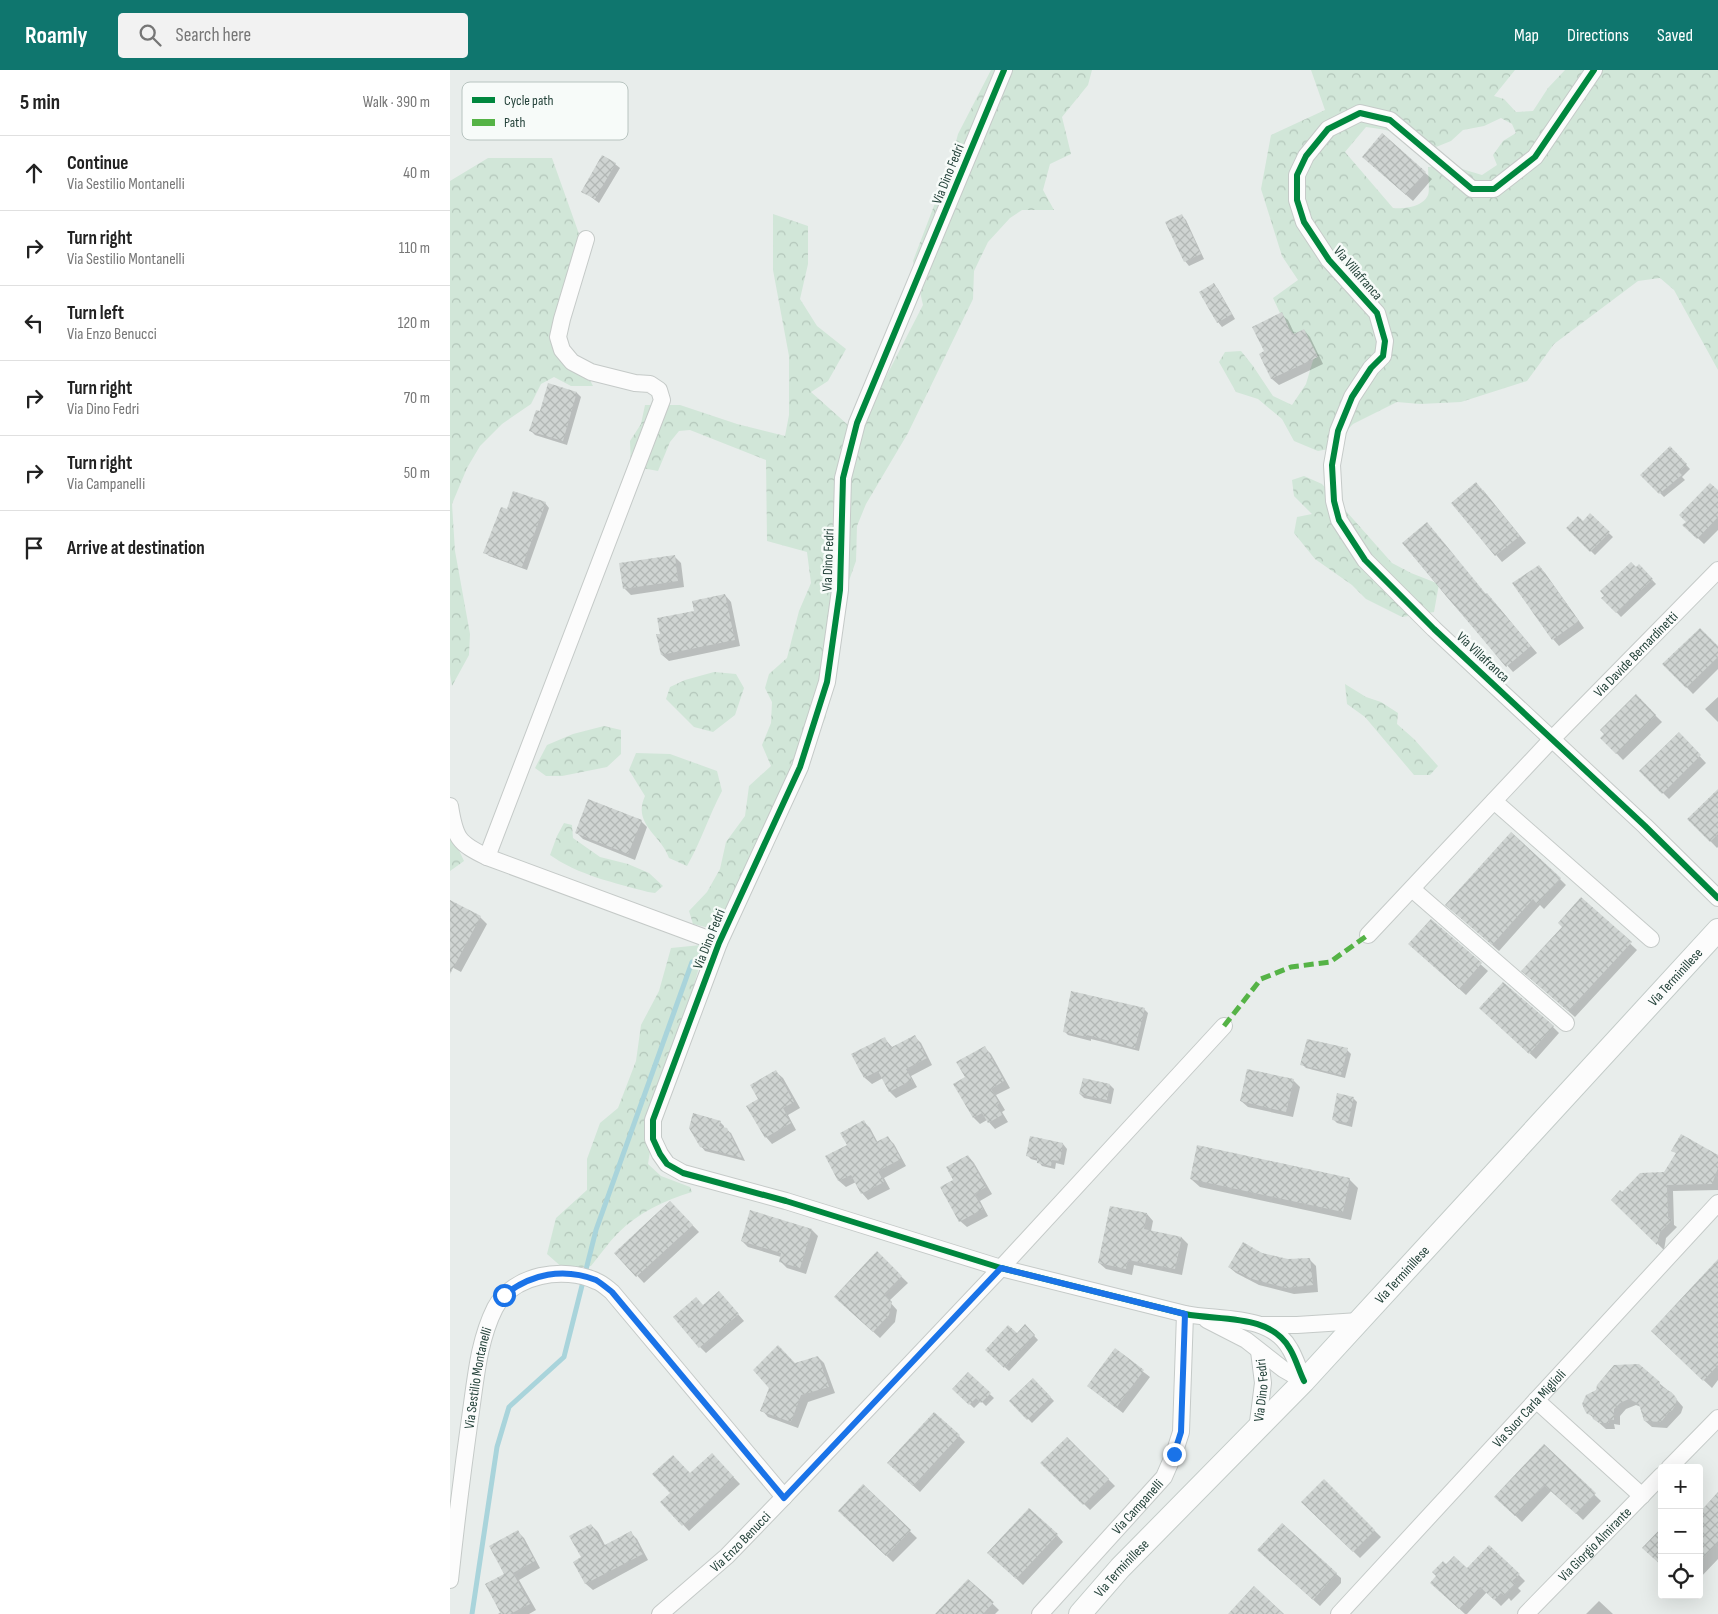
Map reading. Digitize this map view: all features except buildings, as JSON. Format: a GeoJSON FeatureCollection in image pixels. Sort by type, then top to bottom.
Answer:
{"type":"FeatureCollection","features":[{"type":"Feature","properties":{"kind":"main road","name":"Via Terminillese"},"geometry":{"type":"LineString","coordinates":[[1080,1614],[1120,1568],[1304,1381],[1718,930]]}},
{"type":"Feature","properties":{"kind":"street","name":"Via Dino Fedri"},"geometry":{"type":"LineString","coordinates":[[1004,70],[857,423],[843,478],[840,590],[827,682],[800,767],[719,943],[654,1120],[654,1139],[667,1164],[683,1173],[786,1200],[1001,1268],[1202,1318],[1224,1318],[1257,1324],[1298,1325],[1359,1321]]}},
{"type":"Feature","properties":{"kind":"street","name":"Via Villafranca"},"geometry":{"type":"LineString","coordinates":[[1594,70],[1535,157],[1494,189],[1472,189],[1390,120],[1360,113],[1328,129],[1306,156],[1297,175],[1297,200],[1304,222],[1329,260],[1376,313],[1385,341],[1383,356],[1371,368],[1352,397],[1338,431],[1332,465],[1334,501],[1339,520],[1365,560],[1434,629],[1645,826],[1718,898]]}},
{"type":"Feature","properties":{"kind":"street"},"geometry":{"type":"LineString","coordinates":[[487,857],[662,400],[659,390],[650,384],[634,383],[590,372],[572,362],[562,350],[558,338],[586,239]]}},
{"type":"Feature","properties":{"kind":"street","name":"Via Davide Bernardinetti"},"geometry":{"type":"LineString","coordinates":[[1368,935],[1552,739],[1718,570]]}},
{"type":"Feature","properties":{"kind":"street"},"geometry":{"type":"LineString","coordinates":[[1494,801],[1651,939]]}},
{"type":"Feature","properties":{"kind":"street"},"geometry":{"type":"LineString","coordinates":[[450,806],[453,825],[458,838],[468,848],[487,857],[719,943]]}},
{"type":"Feature","properties":{"kind":"street"},"geometry":{"type":"LineString","coordinates":[[1412,888],[1566,1023]]}},
{"type":"Feature","properties":{"kind":"street","name":"Via Enzo Benucci"},"geometry":{"type":"LineString","coordinates":[[660,1614],[727,1556],[784,1498],[1001,1268],[1224,1026]]}},
{"type":"Feature","properties":{"kind":"street","name":"Via Suor Carla Miglioli"},"geometry":{"type":"LineString","coordinates":[[1339,1614],[1718,1203]]}},
{"type":"Feature","properties":{"kind":"street","name":"Via Sestilio Montanelli"},"geometry":{"type":"LineString","coordinates":[[450,1580],[467,1438],[481,1343],[496,1307],[504,1295],[514,1287],[535,1277],[559,1273],[577,1275],[597,1281],[612,1292],[784,1498]]}},
{"type":"Feature","properties":{"kind":"street","name":"Via Campanelli"},"geometry":{"type":"LineString","coordinates":[[1040,1614],[1164,1477],[1181,1432],[1185,1314]]}},
{"type":"Feature","properties":{"kind":"street","name":"Via Dino Fedri"},"geometry":{"type":"LineString","coordinates":[[1202,1318],[1246,1340],[1284,1369],[1304,1381]]}},
{"type":"Feature","properties":{"kind":"street","name":"Via Dino Fedri"},"geometry":{"type":"LineString","coordinates":[[1257,1324],[1273,1330],[1290,1348],[1304,1381]]}},
{"type":"Feature","properties":{"kind":"street","name":"Via Dino Fedri"},"geometry":{"type":"LineString","coordinates":[[1257,1430],[1263,1384],[1259,1351]]}},
{"type":"Feature","properties":{"kind":"street"},"geometry":{"type":"LineString","coordinates":[[1536,1400],[1642,1496]]}},
{"type":"Feature","properties":{"kind":"street"},"geometry":{"type":"LineString","coordinates":[[1673,1464],[1718,1418]]}},
{"type":"Feature","properties":{"kind":"street","name":"Via Giorgio Almirante"},"geometry":{"type":"LineString","coordinates":[[1526,1614],[1658,1479]]}},
{"type":"Feature","properties":{"kind":"street"},"geometry":{"type":"LineString","coordinates":[[1095,1614],[1120,1568]]}},
{"type":"Feature","properties":{"kind":"green space"},"geometry":{"type":"Polygon","coordinates":[[[991,70],[1092,70],[1088,85],[1062,117],[1071,154],[1050,164],[1043,190],[1054,210],[1022,210],[1010,218],[988,242],[974,271],[973,299],[908,433],[866,504],[857,526],[856,561],[836,617],[820,677],[826,717],[722,931],[693,924],[689,911],[707,892],[720,869],[726,842],[745,816],[749,786],[771,766],[762,745],[771,723],[772,702],[765,688],[769,674],[787,658],[799,611],[811,583],[807,552],[767,541],[766,460],[690,430],[679,431],[670,442],[658,471],[631,466],[630,441],[641,424],[645,405],[680,405],[737,424],[785,436],[789,415],[789,356],[773,270],[773,214],[808,226],[808,264],[800,299],[817,326],[846,349],[828,381],[811,392],[857,433],[923,305],[913,261],[951,161],[958,134],[991,70]]]}},
{"type":"Feature","properties":{"kind":"green space"},"geometry":{"type":"Polygon","coordinates":[[[1311,70],[1515,70],[1494,96],[1504,99],[1516,112],[1533,111],[1548,88],[1565,70],[1718,70],[1718,370],[1674,290],[1660,278],[1638,281],[1554,344],[1527,381],[1461,402],[1420,404],[1397,402],[1353,424],[1329,449],[1318,451],[1294,441],[1282,419],[1258,399],[1236,392],[1219,362],[1225,352],[1241,351],[1273,396],[1292,405],[1306,384],[1314,357],[1285,324],[1273,298],[1298,280],[1282,256],[1261,189],[1271,135],[1325,110],[1311,70]],[[1501,118],[1484,126],[1463,130],[1451,141],[1436,147],[1402,134],[1366,127],[1345,152],[1393,208],[1408,207],[1418,205],[1428,195],[1428,167],[1452,166],[1482,175],[1497,165],[1493,155],[1503,141],[1516,133],[1512,124],[1501,118]]]}},
{"type":"Feature","properties":{"kind":"green space"},"geometry":{"type":"Polygon","coordinates":[[[488,158],[552,158],[579,234],[568,285],[554,331],[587,374],[593,386],[571,386],[554,377],[541,384],[531,404],[502,424],[480,446],[467,468],[452,504],[455,551],[470,634],[469,655],[452,686],[450,674],[450,181],[488,158]]]}},
{"type":"Feature","properties":{"kind":"green space"},"geometry":{"type":"Polygon","coordinates":[[[1304,476],[1322,484],[1392,563],[1439,584],[1434,612],[1402,617],[1366,599],[1352,585],[1315,559],[1294,533],[1297,517],[1312,514],[1294,496],[1292,480],[1304,476]]]}},
{"type":"Feature","properties":{"kind":"green space"},"geometry":{"type":"Polygon","coordinates":[[[714,672],[736,674],[744,688],[735,715],[713,732],[694,727],[666,699],[670,687],[685,680],[714,672]]]}},
{"type":"Feature","properties":{"kind":"green space"},"geometry":{"type":"Polygon","coordinates":[[[1345,684],[1398,713],[1397,724],[1414,739],[1438,766],[1430,775],[1414,775],[1365,717],[1347,704],[1345,684]]]}},
{"type":"Feature","properties":{"kind":"green space"},"geometry":{"type":"Polygon","coordinates":[[[604,726],[621,730],[621,754],[607,767],[562,776],[546,776],[535,768],[547,745],[573,734],[604,726]]]}},
{"type":"Feature","properties":{"kind":"green space"},"geometry":{"type":"Polygon","coordinates":[[[636,753],[670,754],[717,771],[722,791],[687,866],[669,858],[645,822],[642,806],[645,796],[629,770],[636,753]]]}},
{"type":"Feature","properties":{"kind":"green space"},"geometry":{"type":"Polygon","coordinates":[[[564,823],[572,825],[573,838],[600,857],[628,864],[649,873],[663,886],[655,893],[648,892],[597,878],[572,868],[550,855],[564,823]]]}},
{"type":"Feature","properties":{"kind":"green space"},"geometry":{"type":"Polygon","coordinates":[[[450,831],[464,861],[450,871],[450,831]]]}},
{"type":"Feature","properties":{"kind":"green space"},"geometry":{"type":"Polygon","coordinates":[[[701,945],[702,957],[692,992],[682,1042],[651,1145],[648,1164],[661,1176],[690,1187],[692,1192],[662,1203],[634,1219],[614,1237],[591,1266],[564,1269],[547,1254],[556,1218],[587,1190],[587,1159],[600,1123],[618,1108],[636,1061],[641,1025],[659,991],[671,948],[701,945]]]}},
{"type":"Feature","properties":{"kind":"waterway"},"geometry":{"type":"LineString","coordinates":[[472,1614],[497,1447],[509,1407],[564,1357],[596,1230],[692,962]]}},
{"type":"Feature","properties":{"kind":"marked path"},"geometry":{"type":"LineString","coordinates":[[1224,1026],[1261,979],[1291,967],[1330,962],[1368,935]]}},
{"type":"Feature","properties":{"kind":"cycle path"},"geometry":{"type":"LineString","coordinates":[[1004,70],[857,423],[843,478],[840,590],[827,682],[800,767],[719,943],[653,1120],[653,1139],[667,1164],[683,1173],[786,1201],[1001,1268],[1185,1314],[1257,1324],[1270,1329],[1281,1337],[1290,1349],[1304,1381]]}},
{"type":"Feature","properties":{"kind":"cycle path"},"geometry":{"type":"LineString","coordinates":[[1594,70],[1535,157],[1494,189],[1472,189],[1390,120],[1360,113],[1328,129],[1306,156],[1297,175],[1297,200],[1304,222],[1329,260],[1377,313],[1385,341],[1383,356],[1371,368],[1352,397],[1338,431],[1332,465],[1334,501],[1339,520],[1365,560],[1434,629],[1645,826],[1718,898]]}},
{"type":"Feature","properties":{"kind":"route"},"geometry":{"type":"LineString","coordinates":[[504,1295],[514,1287],[535,1277],[559,1273],[577,1275],[597,1281],[612,1292],[784,1498],[1001,1268],[1185,1314],[1181,1432],[1174,1454]]}}]}
